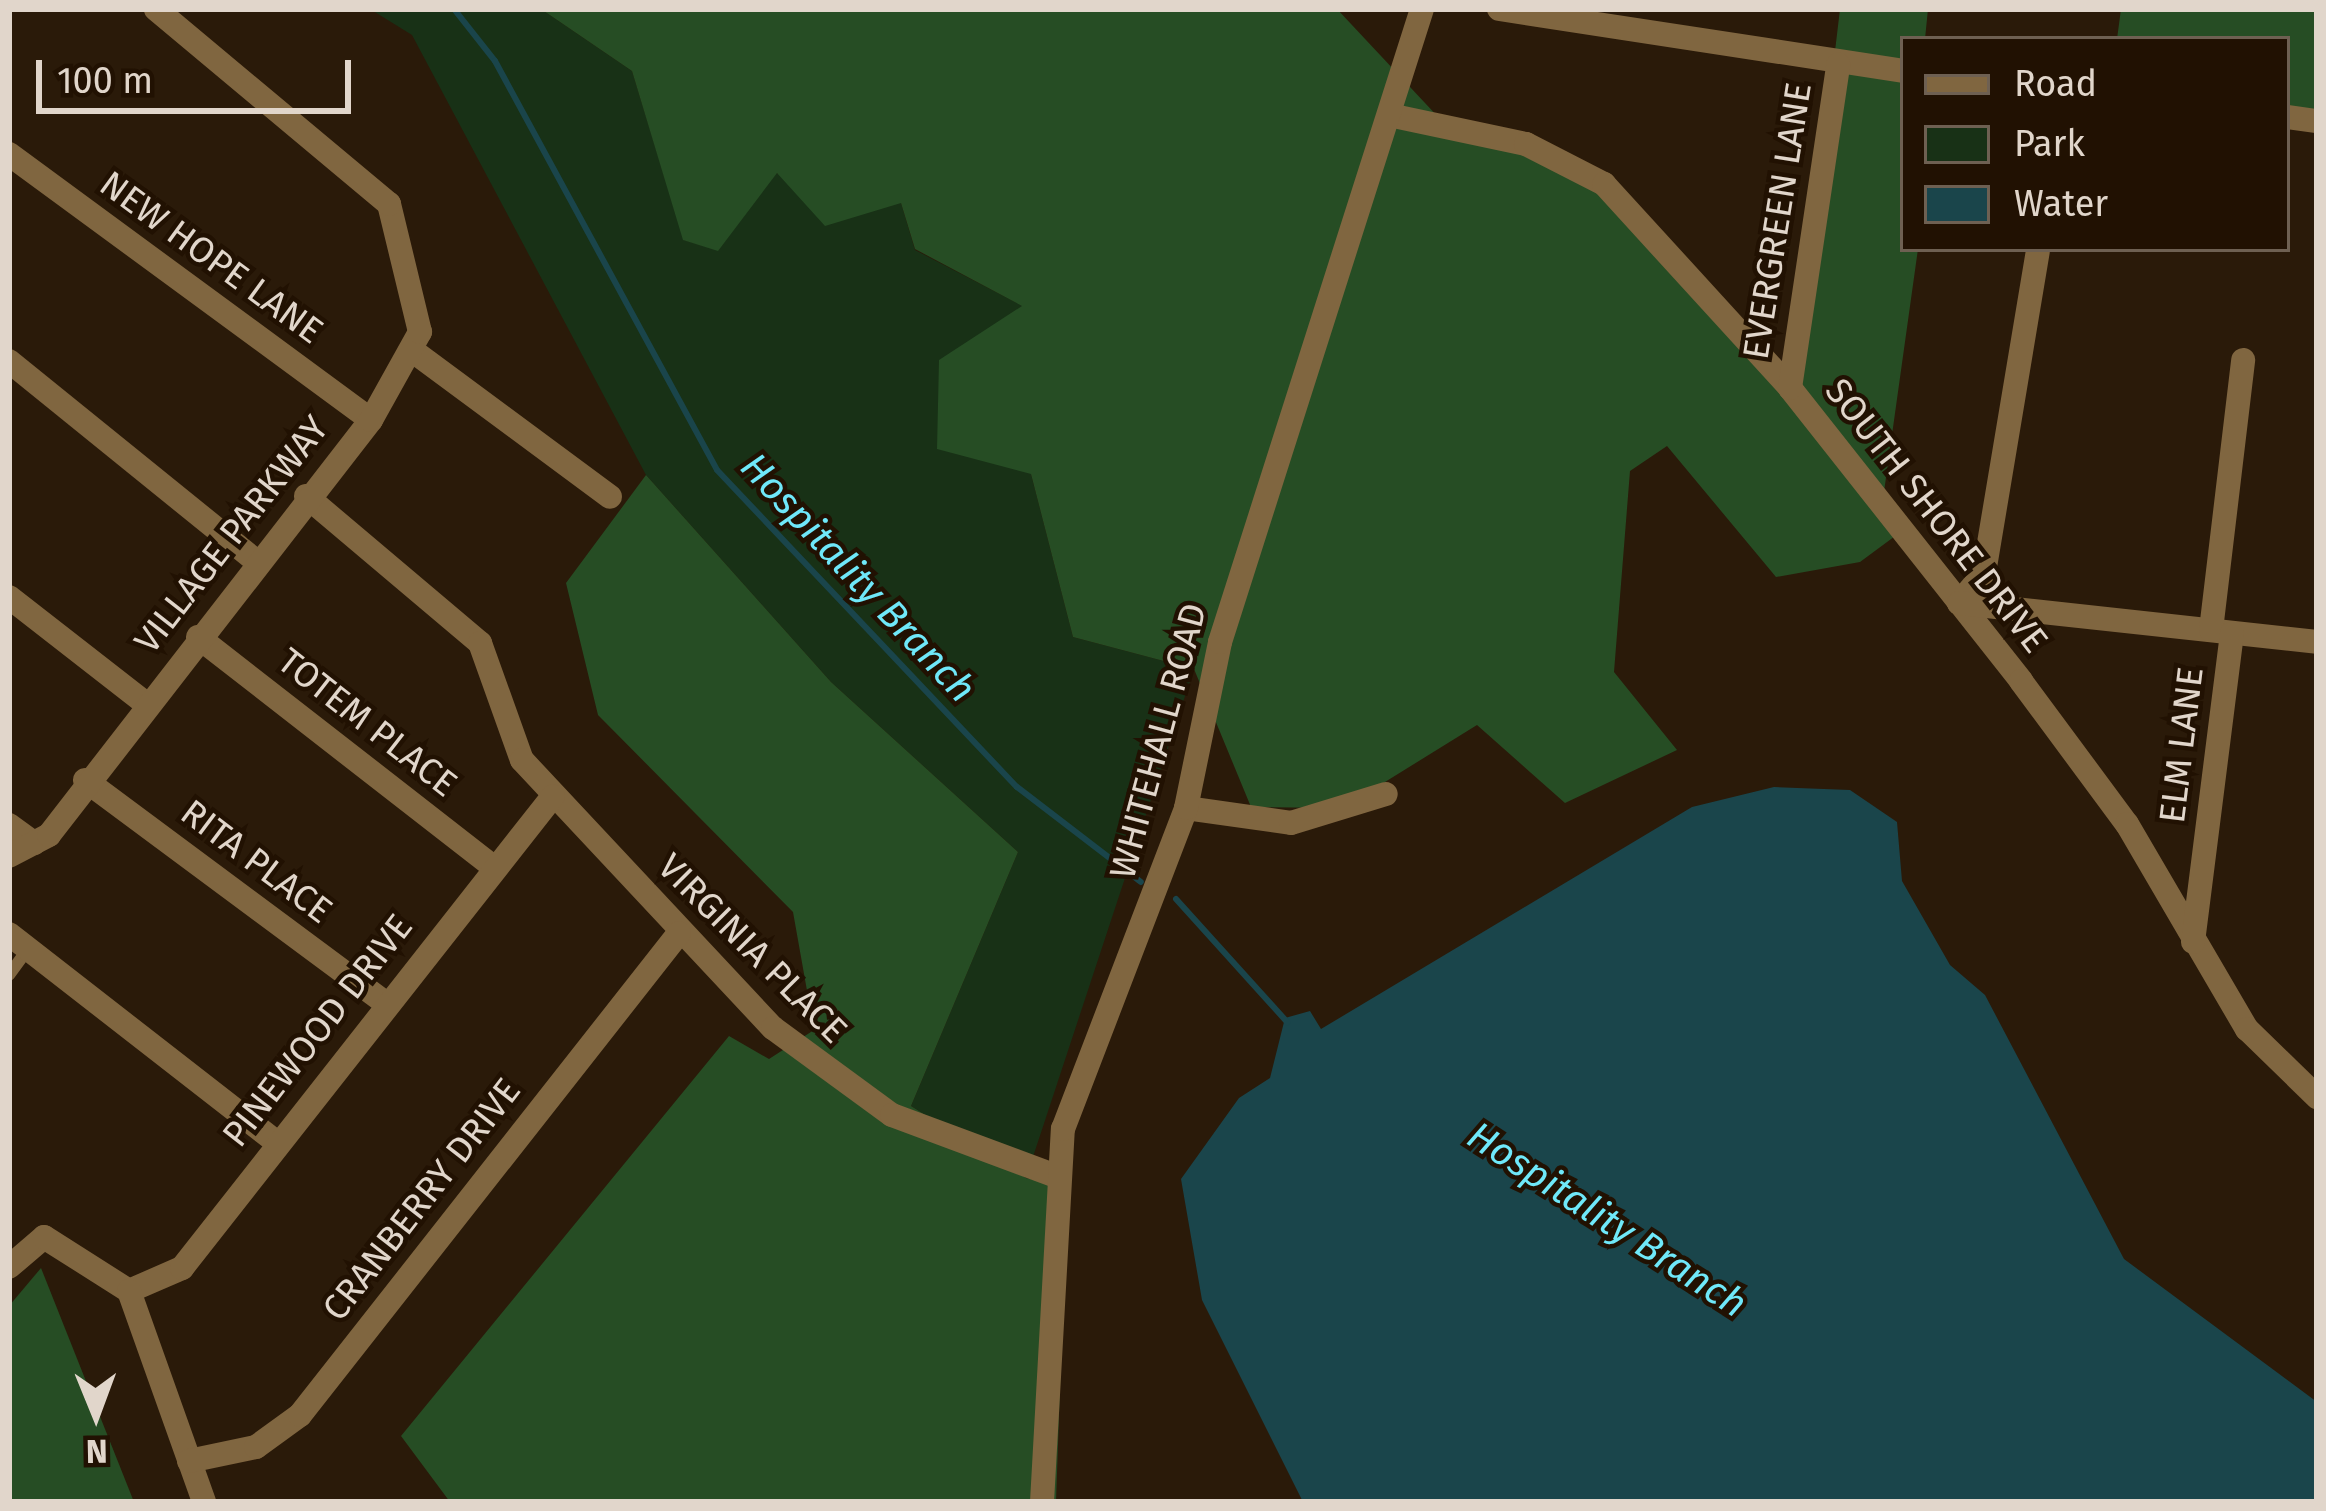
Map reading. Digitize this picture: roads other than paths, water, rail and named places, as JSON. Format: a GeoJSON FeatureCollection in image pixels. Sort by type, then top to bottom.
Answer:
{"type":"FeatureCollection","features":[{"type":"Feature","properties":{"kind":"street"},"geometry":{"type":"LineString","coordinates":[[157,9],[398,218],[413,351],[610,496]]}},
{"type":"Feature","properties":{"kind":"street","name":"WHITEHALL ROAD"},"geometry":{"type":"LineString","coordinates":[[1042,1502],[1056,1177],[1063,1129],[1186,808],[1220,642],[1421,9]]}},
{"type":"Feature","properties":{"kind":"street"},"geometry":{"type":"LineString","coordinates":[[1499,9],[1838,65],[1900,71]]}},
{"type":"Feature","properties":{"kind":"street","name":"EVERGREEN LANE"},"geometry":{"type":"LineString","coordinates":[[1790,388],[1838,65]]}},
{"type":"Feature","properties":{"kind":"street","name":"SOUTH SHORE DRIVE"},"geometry":{"type":"LineString","coordinates":[[1389,115],[1575,162],[1790,388],[2127,824],[2247,1029],[2317,1097]]}},
{"type":"Feature","properties":{"kind":"street","name":"NEW HOPE LANE"},"geometry":{"type":"LineString","coordinates":[[9,154],[371,419]]}},
{"type":"Feature","properties":{"kind":"street"},"geometry":{"type":"LineString","coordinates":[[1960,603],[1984,573],[2038,252]]}},
{"type":"Feature","properties":{"kind":"street","name":"VILLAGE PARKWAY"},"geometry":{"type":"LineString","coordinates":[[9,856],[34,843],[85,780],[371,419],[413,351]]}},
{"type":"Feature","properties":{"kind":"street","name":"ELM LANE"},"geometry":{"type":"LineString","coordinates":[[2194,942],[2242,360]]}},
{"type":"Feature","properties":{"kind":"street"},"geometry":{"type":"LineString","coordinates":[[9,361],[256,562]]}},
{"type":"Feature","properties":{"kind":"street","name":"VIRGINIA PLACE"},"geometry":{"type":"LineString","coordinates":[[306,496],[480,643],[522,760],[680,933],[840,1086],[1056,1177]]}},
{"type":"Feature","properties":{"kind":"street"},"geometry":{"type":"LineString","coordinates":[[9,597],[145,704]]}},
{"type":"Feature","properties":{"kind":"street"},"geometry":{"type":"LineString","coordinates":[[1960,603],[2317,642]]}},
{"type":"Feature","properties":{"kind":"street","name":"TOTEM PLACE"},"geometry":{"type":"LineString","coordinates":[[198,637],[492,866]]}},
{"type":"Feature","properties":{"kind":"street","name":"RITA PLACE"},"geometry":{"type":"LineString","coordinates":[[85,780],[385,1003]]}},
{"type":"Feature","properties":{"kind":"street"},"geometry":{"type":"LineString","coordinates":[[1186,808],[1291,823],[1386,794]]}},
{"type":"Feature","properties":{"kind":"street","name":"PINEWOOD DRIVE"},"geometry":{"type":"LineString","coordinates":[[129,1291],[182,1268],[492,866],[553,796]]}},
{"type":"Feature","properties":{"kind":"street"},"geometry":{"type":"LineString","coordinates":[[9,825],[34,843]]}},
{"type":"Feature","properties":{"kind":"street","name":"CRANBERRY DRIVE"},"geometry":{"type":"LineString","coordinates":[[189,1461],[256,1447],[300,1415],[680,933]]}},
{"type":"Feature","properties":{"kind":"street"},"geometry":{"type":"LineString","coordinates":[[19,941],[276,1142]]}},
{"type":"Feature","properties":{"kind":"street"},"geometry":{"type":"LineString","coordinates":[[9,1267],[44,1237],[68,1246],[129,1291],[204,1502]]}},
{"type":"Feature","properties":{"kind":"lane"},"geometry":{"type":"LineString","coordinates":[[9,975],[19,941]]}},
{"type":"Feature","properties":{"kind":"water"},"geometry":{"type":"Polygon","coordinates":[[[1774,787],[1850,790],[1897,822],[1902,881],[1950,965],[1985,995],[2124,1259],[2317,1402],[2317,1502],[1303,1502],[1202,1300],[1181,1179],[1239,1098],[1270,1078],[1285,1018],[1310,1011],[1321,1029],[1692,807],[1774,787]]]}},
{"type":"Feature","properties":{"kind":"waterway","name":"Hospitality Branch"},"geometry":{"type":"LineString","coordinates":[[454,9],[495,61],[717,470],[1017,787],[1141,882]]}},
{"type":"Feature","properties":{"kind":"waterway","name":"Hospitality Branch"},"geometry":{"type":"LineString","coordinates":[[1176,899],[1287,1022]]}}]}
